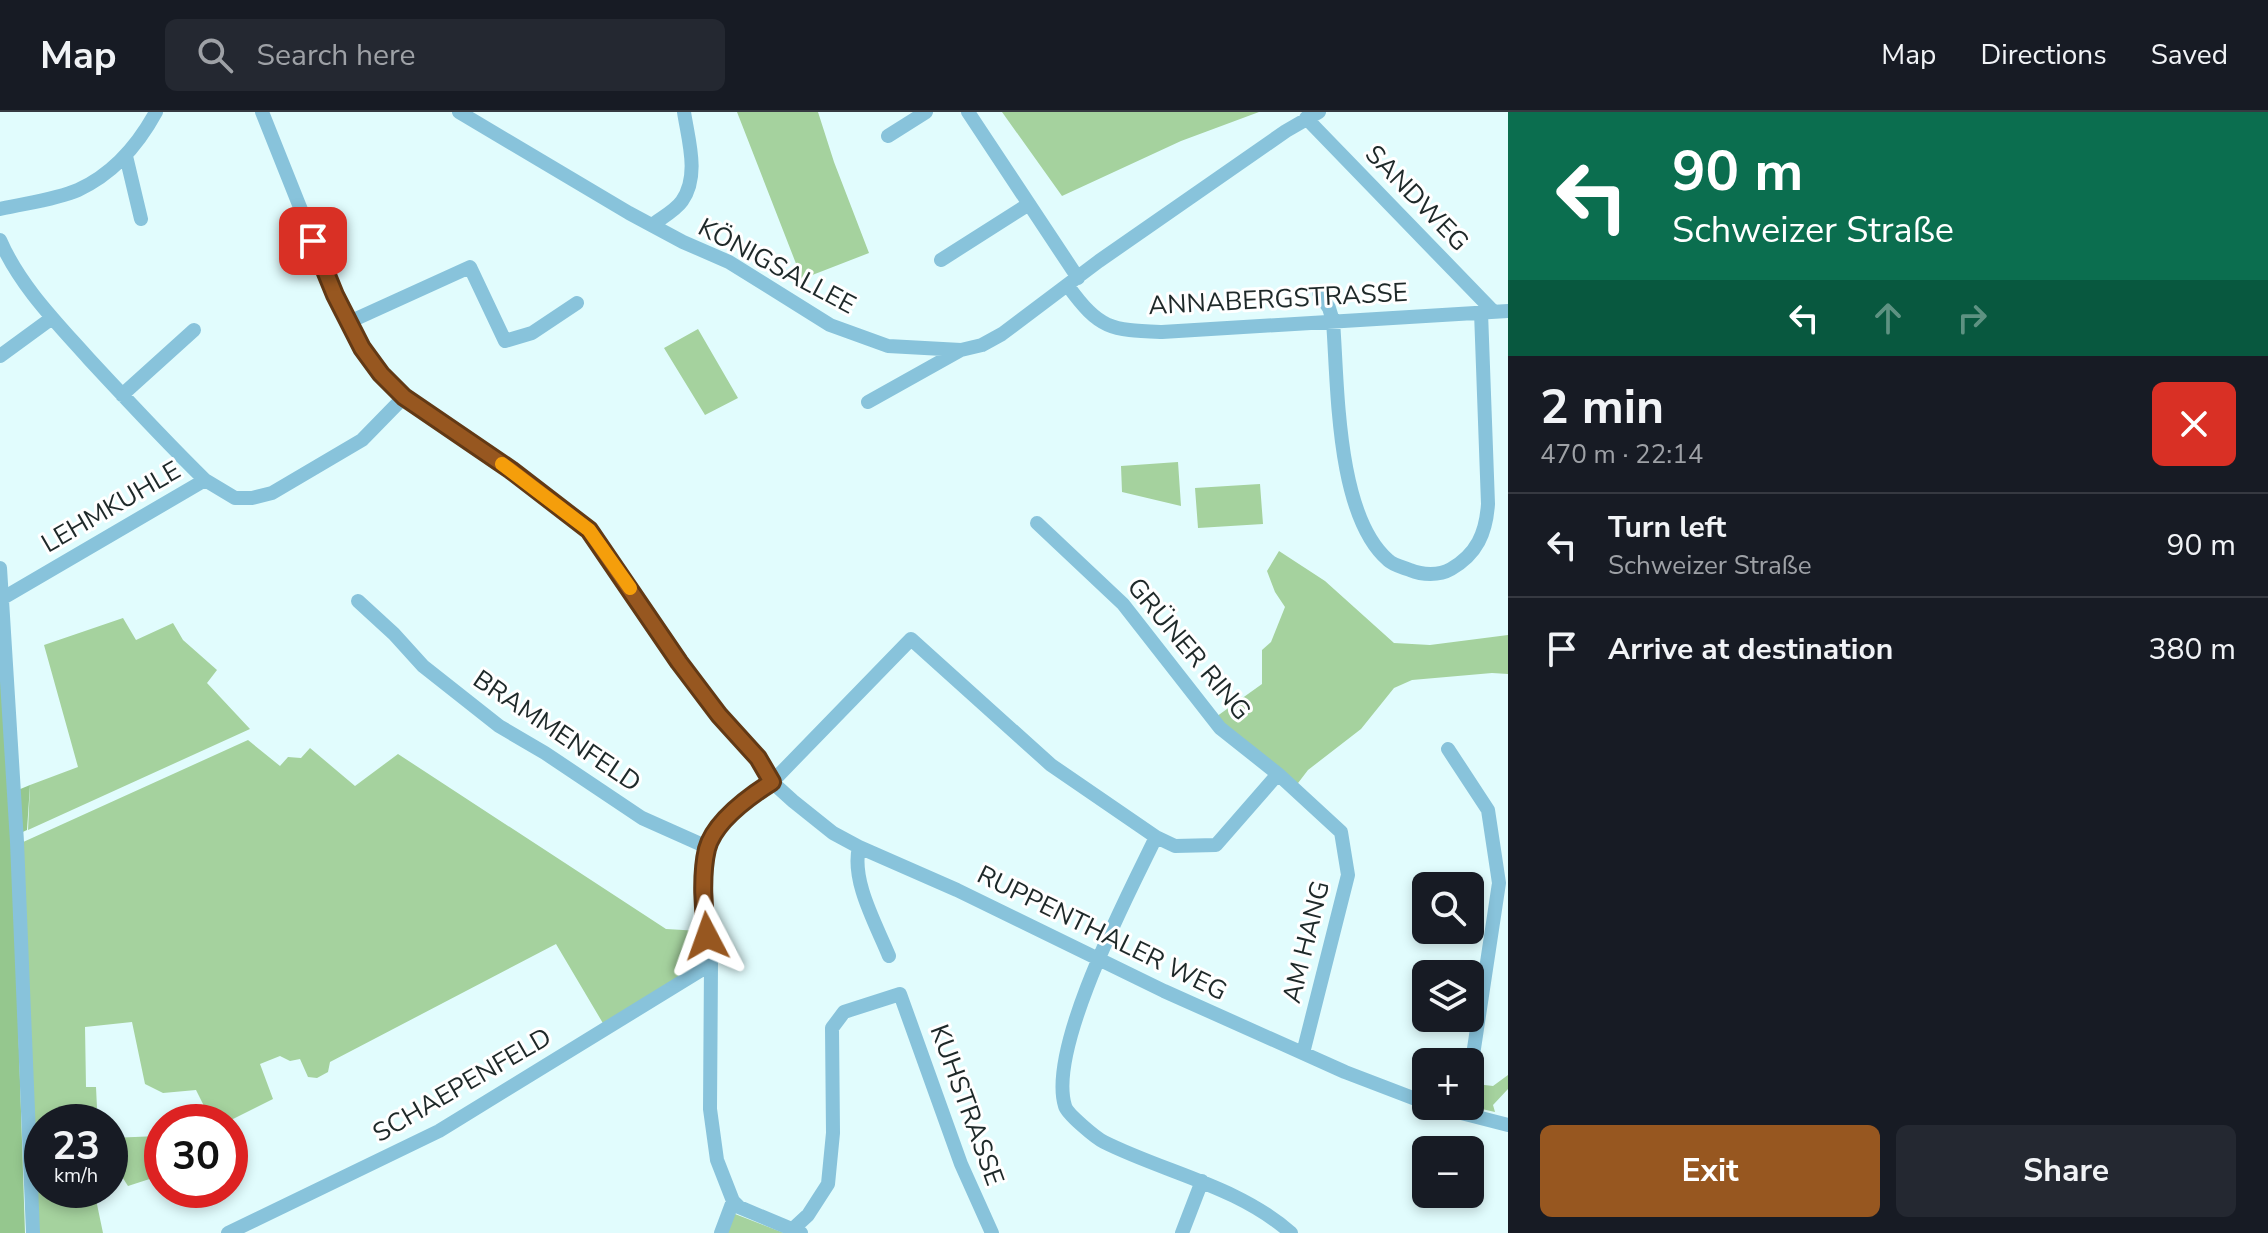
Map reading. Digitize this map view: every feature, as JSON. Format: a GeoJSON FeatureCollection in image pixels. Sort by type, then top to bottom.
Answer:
{"type":"FeatureCollection","features":[{"type":"Feature","properties":{"kind":"street"},"geometry":{"type":"LineString","coordinates":[[0,209],[77,190],[104,175],[126,156],[156,112]]}},
{"type":"Feature","properties":{"kind":"street","name":"RUPPENTHALER WEG"},"geometry":{"type":"LineString","coordinates":[[262,112],[335,295],[362,348],[381,374],[404,397],[511,470],[589,530],[679,662],[719,715],[758,758],[772,782],[833,833],[859,847],[1099,957],[1164,991],[1412,1097]]}},
{"type":"Feature","properties":{"kind":"street","name":"KÖNIGSALLEE"},"geometry":{"type":"LineString","coordinates":[[459,112],[652,225],[729,262],[830,325],[888,346],[961,350],[982,345],[1002,334],[1099,261],[1312,115]]}},
{"type":"Feature","properties":{"kind":"street"},"geometry":{"type":"LineString","coordinates":[[652,225],[682,201],[688,189],[692,161],[684,112]]}},
{"type":"Feature","properties":{"kind":"street"},"geometry":{"type":"LineString","coordinates":[[888,136],[926,112]]}},
{"type":"Feature","properties":{"kind":"street","name":"ANNABERGSTRASSE"},"geometry":{"type":"LineString","coordinates":[[968,112],[1029,204],[1073,282],[1084,308],[1100,322],[1118,330],[1162,332],[1494,311]]}},
{"type":"Feature","properties":{"kind":"street","name":"SANDWEG"},"geometry":{"type":"LineString","coordinates":[[1312,115],[1494,311]]}},
{"type":"Feature","properties":{"kind":"street"},"geometry":{"type":"LineString","coordinates":[[126,156],[141,219]]}},
{"type":"Feature","properties":{"kind":"street"},"geometry":{"type":"LineString","coordinates":[[941,260],[1029,204]]}},
{"type":"Feature","properties":{"kind":"street"},"geometry":{"type":"LineString","coordinates":[[0,240],[11,264],[52,318],[205,480]]}},
{"type":"Feature","properties":{"kind":"street"},"geometry":{"type":"LineString","coordinates":[[349,322],[470,267],[505,341],[532,333],[577,303]]}},
{"type":"Feature","properties":{"kind":"street"},"geometry":{"type":"LineString","coordinates":[[1319,293],[1333,321],[1344,461],[1359,518],[1374,545],[1390,562],[1423,575],[1450,570],[1479,545],[1486,527],[1494,311]]}},
{"type":"Feature","properties":{"kind":"street"},"geometry":{"type":"LineString","coordinates":[[0,356],[52,318]]}},
{"type":"Feature","properties":{"kind":"street"},"geometry":{"type":"LineString","coordinates":[[122,395],[194,330]]}},
{"type":"Feature","properties":{"kind":"street"},"geometry":{"type":"LineString","coordinates":[[868,402],[961,350]]}},
{"type":"Feature","properties":{"kind":"street","name":"LEHMKUHLE"},"geometry":{"type":"LineString","coordinates":[[3,598],[205,480],[235,498],[272,493],[362,440],[404,397]]}},
{"type":"Feature","properties":{"kind":"street","name":"GRÜNER RING"},"geometry":{"type":"LineString","coordinates":[[1037,523],[1123,604],[1220,728],[1278,774]]}},
{"type":"Feature","properties":{"kind":"street"},"geometry":{"type":"LineString","coordinates":[[0,568],[17,842],[33,1233]]}},
{"type":"Feature","properties":{"kind":"street","name":"BRAMMENFELD"},"geometry":{"type":"LineString","coordinates":[[358,601],[423,666],[499,726],[580,775],[642,818],[707,847]]}},
{"type":"Feature","properties":{"kind":"street"},"geometry":{"type":"LineString","coordinates":[[797,1230],[739,1207],[733,1201],[717,1160],[710,1109],[711,964],[703,909],[707,847],[743,800],[772,782],[911,639],[1051,765],[1156,837],[1175,846],[1216,845],[1278,774]]}},
{"type":"Feature","properties":{"kind":"street"},"geometry":{"type":"LineString","coordinates":[[1448,749],[1488,810],[1499,883],[1474,1048]]}},
{"type":"Feature","properties":{"kind":"street","name":"AM HANG"},"geometry":{"type":"LineString","coordinates":[[1278,774],[1341,832],[1348,875],[1303,1053]]}},
{"type":"Feature","properties":{"kind":"street"},"geometry":{"type":"LineString","coordinates":[[1156,837],[1099,957],[1063,1060],[1061,1083],[1065,1109],[1102,1141],[1202,1181],[1275,1219],[1291,1233]]}},
{"type":"Feature","properties":{"kind":"street"},"geometry":{"type":"LineString","coordinates":[[859,847],[856,862],[860,877],[889,956]]}},
{"type":"Feature","properties":{"kind":"street","name":"SCHAEPENFELD"},"geometry":{"type":"LineString","coordinates":[[228,1233],[439,1131],[711,964]]}},
{"type":"Feature","properties":{"kind":"street","name":"KUHSTRASSE"},"geometry":{"type":"LineString","coordinates":[[797,1230],[828,1184],[833,1133],[832,1028],[844,1012],[900,994],[961,1164],[992,1233]]}},
{"type":"Feature","properties":{"kind":"street"},"geometry":{"type":"LineString","coordinates":[[1484,1117],[1508,1125]]}},
{"type":"Feature","properties":{"kind":"street"},"geometry":{"type":"LineString","coordinates":[[1182,1233],[1202,1181]]}},
{"type":"Feature","properties":{"kind":"street"},"geometry":{"type":"LineString","coordinates":[[721,1233],[733,1201]]}},
{"type":"Feature","properties":{"kind":"green space"},"geometry":{"type":"Polygon","coordinates":[[[737,112],[818,112],[869,253],[802,279],[737,112]]]}},
{"type":"Feature","properties":{"kind":"green space"},"geometry":{"type":"Polygon","coordinates":[[[1002,112],[1259,112],[1181,141],[1062,196],[1002,112]]]}},
{"type":"Feature","properties":{"kind":"green space"},"geometry":{"type":"Polygon","coordinates":[[[698,329],[738,398],[705,415],[664,348],[698,329]]]}},
{"type":"Feature","properties":{"kind":"green space"},"geometry":{"type":"Polygon","coordinates":[[[1178,462],[1181,506],[1122,492],[1121,466],[1178,462]]]}},
{"type":"Feature","properties":{"kind":"green space"},"geometry":{"type":"Polygon","coordinates":[[[1260,484],[1263,524],[1198,528],[1195,488],[1260,484]]]}},
{"type":"Feature","properties":{"kind":"green space"},"geometry":{"type":"Polygon","coordinates":[[[1279,551],[1325,581],[1394,643],[1430,645],[1508,635],[1508,674],[1412,680],[1394,688],[1361,729],[1308,770],[1295,787],[1213,719],[1262,684],[1262,650],[1271,642],[1285,607],[1267,571],[1279,551]]]}},
{"type":"Feature","properties":{"kind":"green space"},"geometry":{"type":"Polygon","coordinates":[[[123,618],[136,640],[173,623],[183,640],[217,670],[207,683],[250,729],[28,830],[30,785],[78,767],[44,645],[123,618]]]}},
{"type":"Feature","properties":{"kind":"green space"},"geometry":{"type":"Polygon","coordinates":[[[0,642],[18,790],[30,785],[27,830],[12,837],[25,1233],[0,1233],[0,642]]]}},
{"type":"Feature","properties":{"kind":"green space"},"geometry":{"type":"Polygon","coordinates":[[[248,740],[280,766],[288,757],[301,758],[310,748],[355,786],[398,754],[666,929],[700,931],[704,964],[604,1025],[556,944],[330,1062],[328,1072],[317,1078],[308,1077],[300,1059],[290,1061],[280,1056],[260,1064],[273,1099],[248,1112],[248,1104],[203,1104],[196,1090],[163,1093],[145,1084],[132,1022],[85,1027],[86,1087],[96,1087],[97,1104],[32,1104],[21,843],[248,740]]]}},
{"type":"Feature","properties":{"kind":"green space"},"geometry":{"type":"Polygon","coordinates":[[[1508,1075],[1508,1089],[1493,1105],[1495,1112],[1484,1110],[1484,1085],[1493,1086],[1508,1075]]]}},
{"type":"Feature","properties":{"kind":"green space"},"geometry":{"type":"Polygon","coordinates":[[[128,1137],[144,1137],[144,1181],[128,1186],[128,1137]]]}},
{"type":"Feature","properties":{"kind":"green space"},"geometry":{"type":"Polygon","coordinates":[[[36,1208],[98,1208],[103,1233],[37,1233],[36,1208]]]}},
{"type":"Feature","properties":{"kind":"green space"},"geometry":{"type":"Polygon","coordinates":[[[735,1214],[784,1233],[726,1233],[735,1214]]]}},
{"type":"Feature","properties":{"kind":"slow traffic"},"geometry":{"type":"LineString","coordinates":[[502,464],[589,530],[630,588]]}},
{"type":"Feature","properties":{"kind":"route"},"geometry":{"type":"LineString","coordinates":[[313,241],[335,295],[362,348],[381,374],[404,397],[511,470],[589,530],[679,662],[719,715],[758,758],[772,782],[743,800],[707,847],[703,909],[707,936]]}}]}
